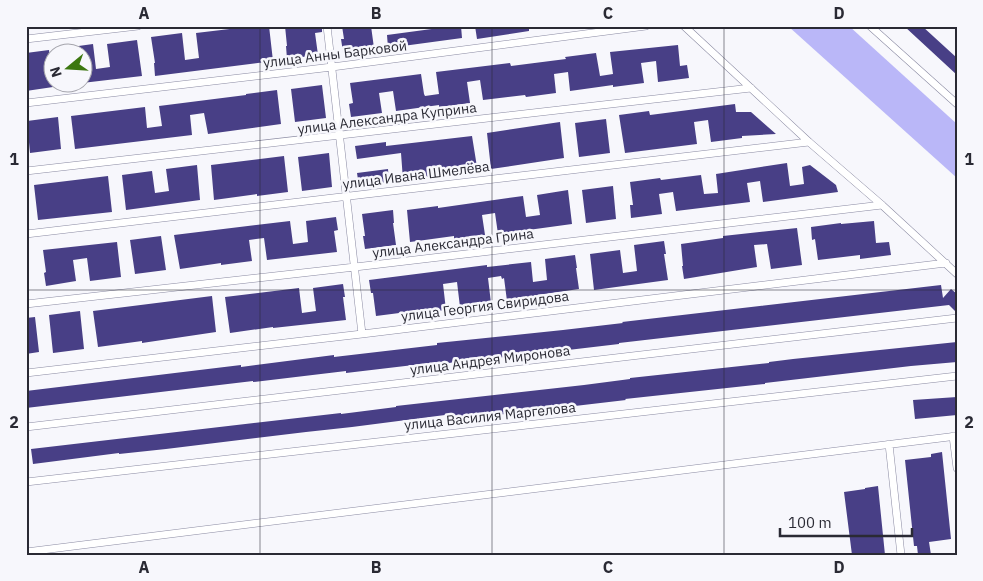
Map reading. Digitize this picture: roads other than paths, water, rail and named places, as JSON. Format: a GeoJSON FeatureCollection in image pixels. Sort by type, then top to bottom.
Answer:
{"type":"FeatureCollection","features":[{"type":"Feature","properties":{"kind":"street"},"geometry":{"type":"LineString","coordinates":[[26,40],[138,26]]}},
{"type":"Feature","properties":{"kind":"street"},"geometry":{"type":"LineString","coordinates":[[327,26],[362,334]]}},
{"type":"Feature","properties":{"kind":"street","name":"улица Анны Барковой"},"geometry":{"type":"LineString","coordinates":[[26,103],[332,67],[646,26]]}},
{"type":"Feature","properties":{"kind":"street"},"geometry":{"type":"LineString","coordinates":[[684,26],[809,142],[882,205],[957,274]]}},
{"type":"Feature","properties":{"kind":"street"},"geometry":{"type":"LineString","coordinates":[[870,26],[957,104]]}},
{"type":"Feature","properties":{"kind":"street","name":"улица Александра Куприна"},"geometry":{"type":"LineString","coordinates":[[26,171],[751,88]]}},
{"type":"Feature","properties":{"kind":"street","name":"улица Ивана Шмелёва"},"geometry":{"type":"LineString","coordinates":[[26,234],[809,142]]}},
{"type":"Feature","properties":{"kind":"street","name":"улица Александра Грина"},"geometry":{"type":"LineString","coordinates":[[26,304],[882,205]]}},
{"type":"Feature","properties":{"kind":"street","name":"улица Георгия Свиридова"},"geometry":{"type":"LineString","coordinates":[[26,373],[946,263]]}},
{"type":"Feature","properties":{"kind":"street","name":"улица Андрея Миронова"},"geometry":{"type":"LineString","coordinates":[[26,427],[957,318]]}},
{"type":"Feature","properties":{"kind":"street","name":"улица Василия Маргелова"},"geometry":{"type":"LineString","coordinates":[[26,482],[957,376]]}},
{"type":"Feature","properties":{"kind":"street"},"geometry":{"type":"LineString","coordinates":[[26,552],[955,436],[957,468]]}},
{"type":"Feature","properties":{"kind":"street"},"geometry":{"type":"LineString","coordinates":[[889,444],[901,555]]}}]}
